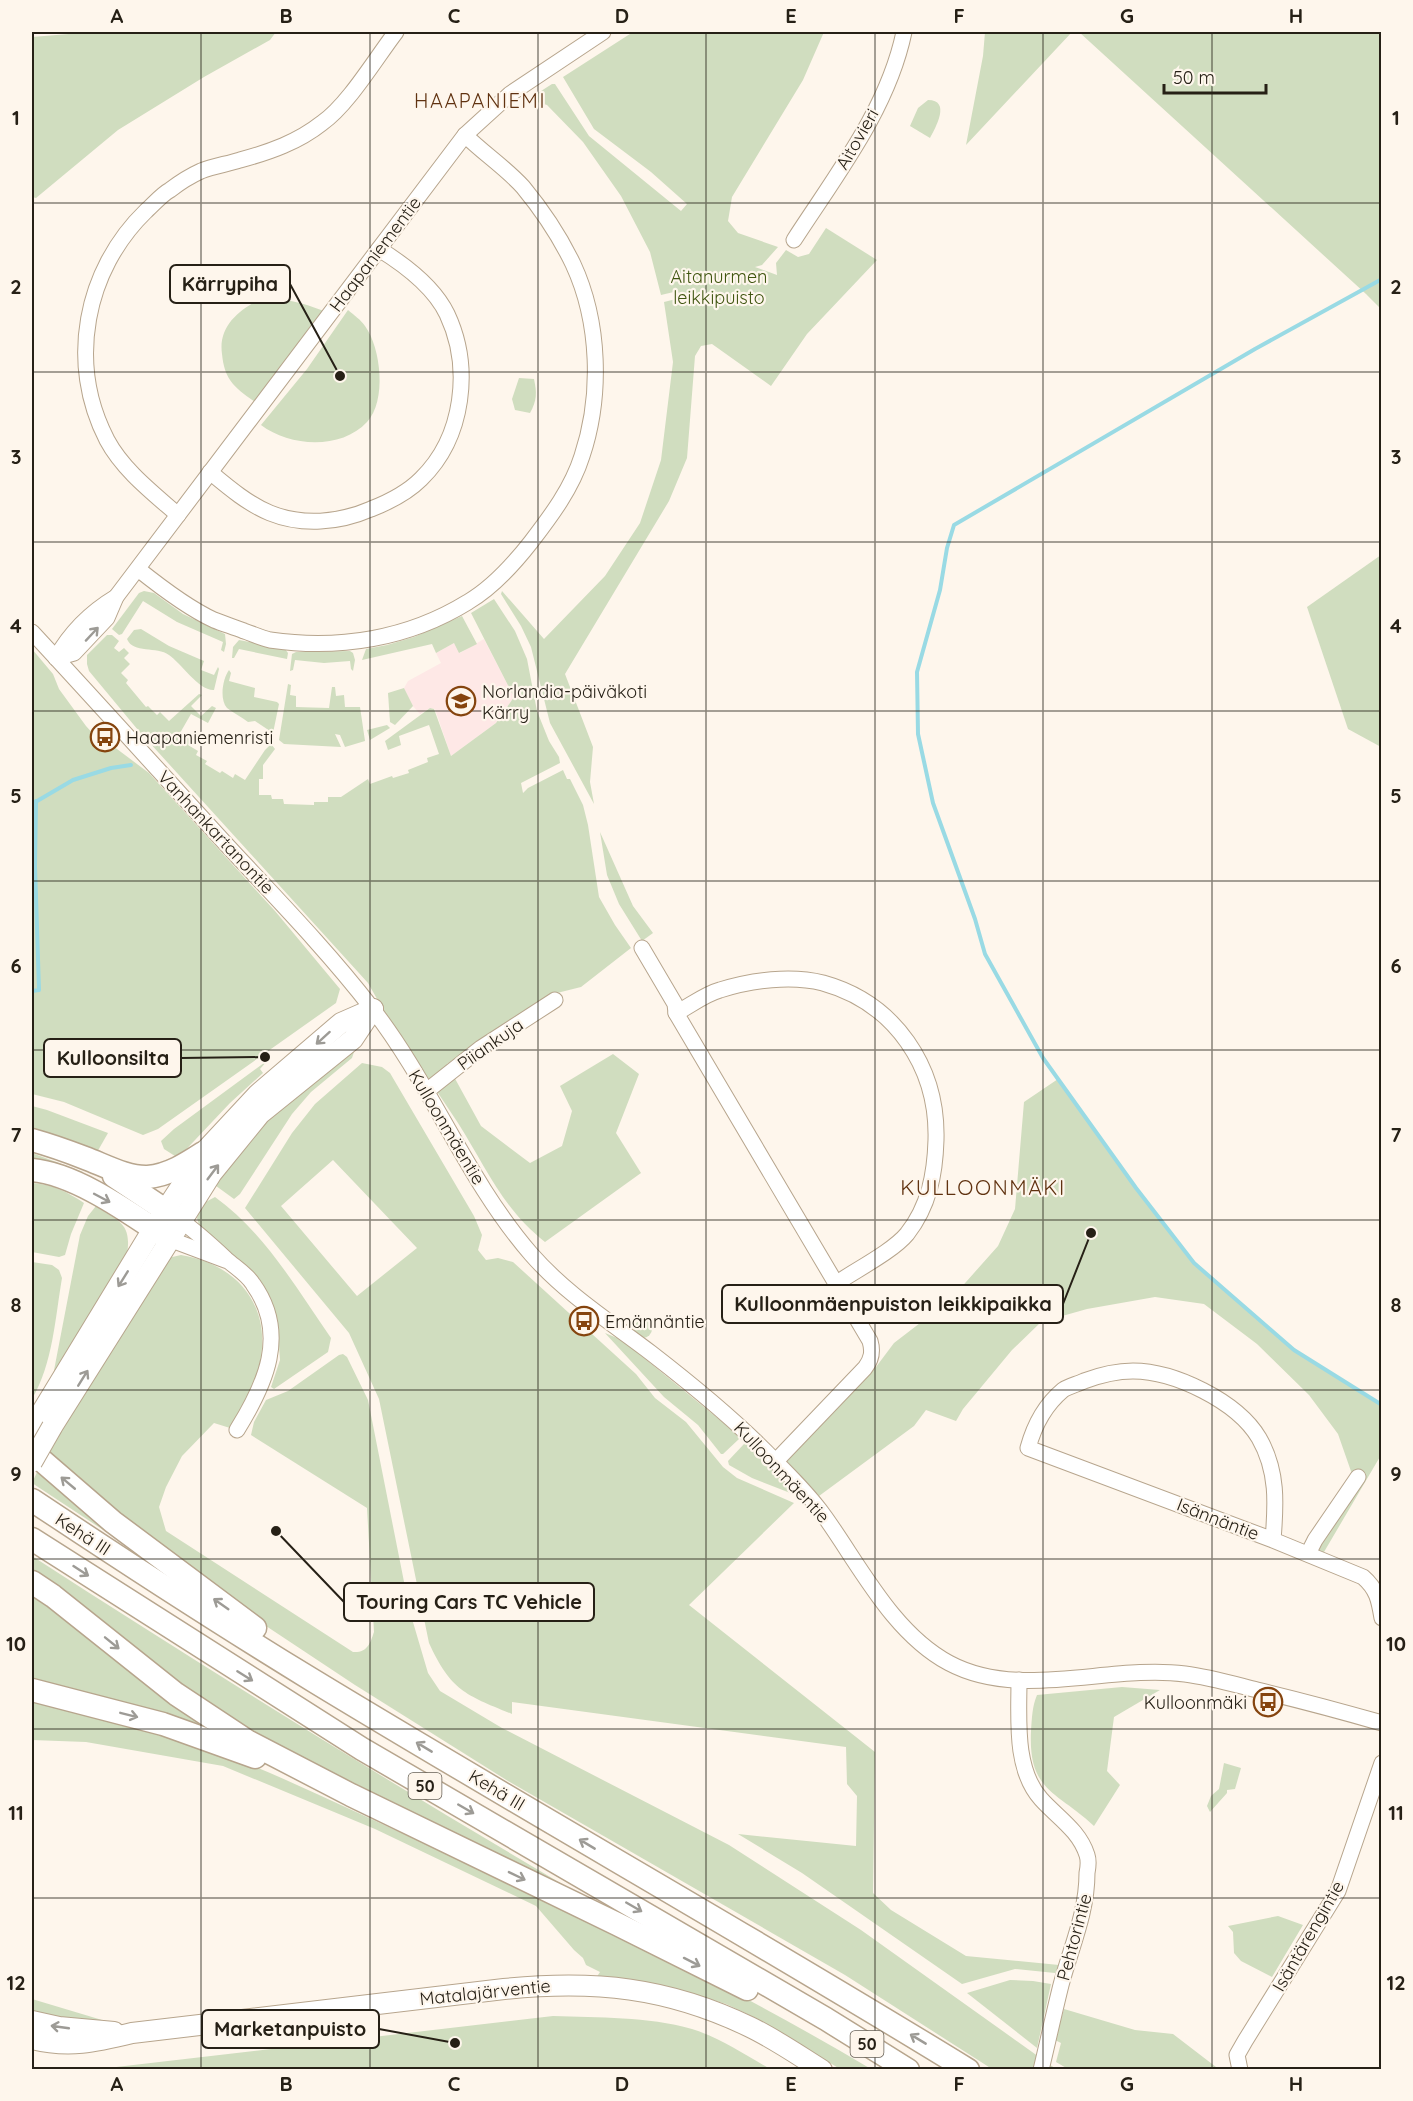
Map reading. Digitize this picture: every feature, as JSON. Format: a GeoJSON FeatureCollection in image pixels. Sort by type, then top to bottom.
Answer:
{"type":"FeatureCollection","features":[{"type":"Feature","properties":{"kind":"highway"},"geometry":{"type":"LineString","coordinates":[[32,1140],[128,1174],[146,1177],[163,1174],[183,1166],[203,1153]]}},
{"type":"Feature","properties":{"kind":"highway"},"geometry":{"type":"LineString","coordinates":[[85,1158],[167,1224]]}},
{"type":"Feature","properties":{"kind":"highway"},"geometry":{"type":"LineString","coordinates":[[32,1170],[71,1181],[119,1207],[167,1224]]}},
{"type":"Feature","properties":{"kind":"highway"},"geometry":{"type":"LineString","coordinates":[[32,1452],[122,1528],[284,1649],[314,1681]]}},
{"type":"Feature","properties":{"kind":"highway","name":"Kehä III"},"geometry":{"type":"LineString","coordinates":[[32,1500],[314,1681],[806,1970],[968,2070]]}},
{"type":"Feature","properties":{"kind":"highway","name":"Kehä III"},"geometry":{"type":"LineString","coordinates":[[32,1539],[362,1749],[826,2019],[908,2070]]}},
{"type":"Feature","properties":{"kind":"highway"},"geometry":{"type":"LineString","coordinates":[[32,1582],[176,1694],[248,1741],[351,1795],[774,2003],[826,2019]]}},
{"type":"Feature","properties":{"kind":"highway"},"geometry":{"type":"LineString","coordinates":[[32,1690],[163,1724],[251,1755],[351,1795]]}},
{"type":"Feature","properties":{"kind":"main road"},"geometry":{"type":"LineString","coordinates":[[32,1462],[40,1425],[167,1224],[203,1153],[258,1094],[340,1023],[373,1009]]}},
{"type":"Feature","properties":{"kind":"main road"},"geometry":{"type":"LineString","coordinates":[[167,1224],[260,1114],[353,1039],[373,1009]]}},
{"type":"Feature","properties":{"kind":"main road","name":"Matalajärventie"},"geometry":{"type":"LineString","coordinates":[[32,2039],[51,2044],[80,2044],[132,2033],[504,1989],[549,1985],[595,1985],[674,1997],[728,2016],[822,2070]]}},
{"type":"Feature","properties":{"kind":"main road","name":"Matalajärventie"},"geometry":{"type":"LineString","coordinates":[[32,2021],[59,2027],[132,2033]]}},
{"type":"Feature","properties":{"kind":"street"},"geometry":{"type":"LineString","coordinates":[[178,515],[128,470],[108,442],[93,405],[87,372],[86,333],[89,310],[99,280],[113,251],[133,224],[168,191],[202,171],[291,143],[323,123],[340,106],[396,32]]}},
{"type":"Feature","properties":{"kind":"street","name":"Haapaniementie"},"geometry":{"type":"LineString","coordinates":[[56,658],[74,652],[106,618],[116,597],[465,135],[510,94],[603,32]]}},
{"type":"Feature","properties":{"kind":"street","name":"Aitovieri"},"geometry":{"type":"LineString","coordinates":[[794,240],[843,164],[884,93],[896,63],[904,32]]}},
{"type":"Feature","properties":{"kind":"street"},"geometry":{"type":"LineString","coordinates":[[138,569],[212,619],[250,633],[268,639],[329,645],[344,644],[387,637],[468,603],[489,588],[523,552],[544,525],[562,499],[582,458],[592,417],[595,367],[592,330],[583,292],[573,264],[550,224],[522,186],[465,135]]}},
{"type":"Feature","properties":{"kind":"street"},"geometry":{"type":"LineString","coordinates":[[210,472],[249,502],[270,513],[299,521],[336,521],[367,511],[408,490],[422,478],[438,458],[459,409],[462,388],[457,339],[447,313],[428,286],[379,249]]}},
{"type":"Feature","properties":{"kind":"street","name":"Vanhankartanontie"},"geometry":{"type":"LineString","coordinates":[[32,632],[322,948],[373,1009]]}},
{"type":"Feature","properties":{"kind":"street"},"geometry":{"type":"LineString","coordinates":[[642,948],[675,1004],[676,1013],[870,1341],[872,1356],[866,1368],[776,1461]]}},
{"type":"Feature","properties":{"kind":"street"},"geometry":{"type":"LineString","coordinates":[[676,1013],[718,990],[757,981],[790,979],[822,983],[854,994],[880,1013],[909,1042],[924,1070],[932,1100],[936,1127],[932,1185],[920,1214],[906,1235],[837,1283]]}},
{"type":"Feature","properties":{"kind":"street","name":"Piiankuja"},"geometry":{"type":"LineString","coordinates":[[428,1090],[481,1048],[555,1000]]}},
{"type":"Feature","properties":{"kind":"street","name":"Kulloonmäentie"},"geometry":{"type":"LineString","coordinates":[[373,1009],[428,1090],[468,1165],[503,1218],[552,1277],[734,1419],[821,1511],[884,1604],[928,1648],[948,1662],[969,1671],[993,1677],[1019,1680],[1127,1672],[1187,1674],[1322,1706],[1382,1723]]}},
{"type":"Feature","properties":{"kind":"street"},"geometry":{"type":"LineString","coordinates":[[167,1224],[196,1251],[227,1260]]}},
{"type":"Feature","properties":{"kind":"street"},"geometry":{"type":"LineString","coordinates":[[167,1224],[206,1239],[253,1283],[267,1312],[272,1338],[270,1360],[255,1400],[237,1430]]}},
{"type":"Feature","properties":{"kind":"street","name":"Isännäntie"},"geometry":{"type":"LineString","coordinates":[[1273,1540],[1275,1480],[1258,1437],[1247,1423],[1221,1400],[1186,1383],[1146,1372],[1101,1374],[1064,1389],[1039,1418],[1032,1430],[1028,1448],[1273,1540],[1363,1577],[1372,1585],[1378,1596],[1382,1618]]}},
{"type":"Feature","properties":{"kind":"street"},"geometry":{"type":"LineString","coordinates":[[1308,1554],[1315,1540],[1358,1478]]}},
{"type":"Feature","properties":{"kind":"street","name":"Pehtorintie"},"geometry":{"type":"LineString","coordinates":[[1019,1680],[1021,1753],[1028,1779],[1041,1799],[1071,1828],[1088,1857],[1082,1917],[1062,1981],[1041,2070]]}},
{"type":"Feature","properties":{"kind":"street","name":"Isäntärengintie"},"geometry":{"type":"LineString","coordinates":[[1240,2070],[1237,2055],[1338,1891],[1382,1763]]}},
{"type":"Feature","properties":{"kind":"shaded area","name":"Norlandia-päiväkoti Kärry"},"geometry":{"type":"Polygon","coordinates":[[[484,639],[514,697],[496,723],[451,756],[435,709],[430,708],[420,714],[411,704],[404,688],[408,681],[441,663],[436,653],[454,643],[460,653],[484,639]]]}},
{"type":"Feature","properties":{"kind":"green space"},"geometry":{"type":"Polygon","coordinates":[[[93,32],[276,32],[270,40],[118,130],[36,198],[32,197],[32,37],[93,32]]]}},
{"type":"Feature","properties":{"kind":"green space","name":"Aitanurmen leikkipuisto"},"geometry":{"type":"Polygon","coordinates":[[[633,32],[824,32],[803,80],[732,197],[728,221],[738,233],[778,247],[762,265],[755,267],[777,275],[776,263],[786,250],[798,257],[809,254],[826,228],[877,260],[807,334],[771,386],[712,344],[701,346],[695,356],[687,458],[669,501],[565,674],[593,747],[590,782],[594,804],[550,723],[531,647],[501,594],[502,591],[544,639],[605,576],[640,523],[661,460],[673,362],[664,302],[680,298],[678,291],[661,295],[650,252],[621,196],[583,142],[547,105],[530,98],[555,84],[589,136],[681,211],[687,204],[651,172],[594,129],[563,77],[633,32]]]}},
{"type":"Feature","properties":{"kind":"green space"},"geometry":{"type":"Polygon","coordinates":[[[985,32],[1072,32],[966,145],[983,56],[985,32]]]}},
{"type":"Feature","properties":{"kind":"green space"},"geometry":{"type":"Polygon","coordinates":[[[1079,32],[1381,32],[1381,309],[1366,294],[1079,32]]]}},
{"type":"Feature","properties":{"kind":"green space"},"geometry":{"type":"Polygon","coordinates":[[[928,100],[939,104],[940,109],[938,121],[930,138],[910,126],[918,108],[928,100]]]}},
{"type":"Feature","properties":{"kind":"green space"},"geometry":{"type":"Polygon","coordinates":[[[262,298],[293,301],[324,311],[255,402],[238,389],[228,377],[223,362],[222,344],[223,335],[232,320],[245,308],[262,298]]]}},
{"type":"Feature","properties":{"kind":"green space"},"geometry":{"type":"Polygon","coordinates":[[[348,310],[365,326],[371,336],[378,361],[380,374],[377,401],[367,422],[344,437],[315,442],[286,438],[261,425],[307,369],[348,310]]]}},
{"type":"Feature","properties":{"kind":"green space"},"geometry":{"type":"Polygon","coordinates":[[[519,378],[534,379],[536,396],[530,413],[515,410],[512,399],[519,378]]]}},
{"type":"Feature","properties":{"kind":"green space"},"geometry":{"type":"Polygon","coordinates":[[[1381,555],[1381,747],[1348,729],[1307,607],[1381,555]]]}},
{"type":"Feature","properties":{"kind":"green space"},"geometry":{"type":"Polygon","coordinates":[[[144,591],[154,593],[183,614],[225,634],[224,652],[221,650],[223,642],[177,622],[143,601],[122,634],[119,635],[112,629],[139,593],[144,591]]]}},
{"type":"Feature","properties":{"kind":"green space"},"geometry":{"type":"Polygon","coordinates":[[[494,599],[515,631],[527,659],[537,711],[560,763],[521,783],[523,793],[528,788],[563,770],[567,779],[570,779],[583,805],[588,825],[599,897],[631,948],[581,987],[549,995],[447,1064],[481,1126],[530,1163],[562,1146],[572,1111],[560,1086],[613,1054],[639,1074],[616,1133],[641,1173],[545,1242],[530,1229],[506,1201],[368,983],[138,730],[89,671],[87,664],[87,655],[107,635],[112,635],[119,641],[114,648],[119,652],[124,648],[129,653],[124,658],[130,664],[121,673],[128,680],[126,683],[146,707],[148,706],[157,715],[160,712],[169,721],[199,694],[202,695],[191,706],[201,716],[212,706],[216,708],[208,723],[191,714],[180,733],[191,740],[188,745],[198,751],[196,755],[207,761],[205,764],[220,773],[222,771],[233,778],[235,774],[245,780],[271,744],[275,749],[263,765],[263,779],[259,779],[259,795],[271,795],[272,799],[283,799],[284,804],[314,805],[314,802],[328,802],[328,797],[341,797],[368,779],[370,784],[409,773],[408,770],[428,762],[427,758],[439,754],[429,725],[399,736],[401,745],[388,750],[385,741],[430,708],[434,709],[451,756],[496,723],[514,697],[471,613],[494,599]]]}},
{"type":"Feature","properties":{"kind":"green space"},"geometry":{"type":"Polygon","coordinates":[[[462,616],[477,644],[459,653],[454,643],[436,653],[432,644],[362,660],[366,649],[414,637],[462,616]]]}},
{"type":"Feature","properties":{"kind":"green space"},"geometry":{"type":"Polygon","coordinates":[[[141,629],[169,646],[204,661],[201,670],[214,675],[218,667],[214,690],[202,686],[164,652],[134,647],[130,644],[127,639],[134,630],[141,629]]]}},
{"type":"Feature","properties":{"kind":"green space"},"geometry":{"type":"Polygon","coordinates":[[[239,640],[285,649],[288,653],[287,659],[239,649],[232,658],[233,647],[239,640]]]}},
{"type":"Feature","properties":{"kind":"green space"},"geometry":{"type":"Polygon","coordinates":[[[32,649],[53,674],[59,689],[86,726],[106,748],[113,746],[149,773],[275,911],[340,989],[336,1003],[158,1129],[143,1135],[64,1102],[32,1094],[32,649]]]}},
{"type":"Feature","properties":{"kind":"green space"},"geometry":{"type":"Polygon","coordinates":[[[350,651],[355,660],[353,671],[350,661],[324,663],[295,660],[293,670],[290,671],[292,654],[296,652],[350,651]]]}},
{"type":"Feature","properties":{"kind":"green space"},"geometry":{"type":"Polygon","coordinates":[[[229,670],[231,673],[229,681],[255,688],[254,697],[279,704],[273,733],[255,721],[248,722],[227,708],[223,699],[223,689],[229,670]]]}},
{"type":"Feature","properties":{"kind":"green space"},"geometry":{"type":"Polygon","coordinates":[[[288,684],[291,685],[290,695],[296,696],[296,707],[329,708],[332,687],[335,687],[336,696],[344,695],[345,707],[360,707],[365,741],[345,747],[340,735],[335,734],[341,747],[284,744],[279,740],[288,684]]]}},
{"type":"Feature","properties":{"kind":"green space"},"geometry":{"type":"Polygon","coordinates":[[[404,688],[413,706],[395,725],[390,722],[388,693],[404,688]]]}},
{"type":"Feature","properties":{"kind":"green space"},"geometry":{"type":"Polygon","coordinates":[[[387,725],[390,728],[370,740],[367,730],[387,725]]]}},
{"type":"Feature","properties":{"kind":"green space"},"geometry":{"type":"Polygon","coordinates":[[[600,832],[633,906],[653,933],[642,941],[619,904],[607,875],[600,832]]]}},
{"type":"Feature","properties":{"kind":"green space"},"geometry":{"type":"Polygon","coordinates":[[[352,1051],[354,1052],[352,1058],[311,1092],[292,1114],[240,1194],[234,1199],[212,1183],[260,1126],[352,1051]]]}},
{"type":"Feature","properties":{"kind":"green space"},"geometry":{"type":"Polygon","coordinates":[[[268,1060],[260,1069],[263,1073],[230,1103],[178,1158],[164,1149],[161,1141],[174,1129],[268,1060]]]}},
{"type":"Feature","properties":{"kind":"green space"},"geometry":{"type":"Polygon","coordinates":[[[362,1063],[382,1067],[390,1073],[474,1216],[482,1235],[478,1250],[486,1260],[498,1258],[513,1262],[636,1374],[655,1398],[686,1422],[723,1467],[737,1478],[794,1503],[689,1605],[875,1752],[873,1893],[891,1910],[966,1956],[1059,1965],[1055,1973],[1015,1969],[962,1984],[802,1873],[738,1834],[856,1846],[857,1796],[847,1784],[846,1747],[512,1702],[512,1714],[471,1696],[453,1682],[429,1643],[379,1399],[349,1333],[245,1208],[292,1133],[315,1104],[362,1063]],[[333,1160],[281,1206],[357,1296],[417,1248],[333,1160]]]}},
{"type":"Feature","properties":{"kind":"green space"},"geometry":{"type":"Polygon","coordinates":[[[1058,1079],[1136,1188],[1194,1263],[1294,1350],[1381,1405],[1381,1455],[1324,1552],[1322,1560],[1308,1554],[1353,1477],[1338,1434],[1309,1395],[1257,1344],[1204,1304],[1155,1297],[1087,1309],[1041,1322],[1012,1350],[963,1409],[956,1421],[926,1410],[914,1426],[819,1496],[785,1460],[876,1367],[894,1343],[950,1300],[998,1246],[1015,1209],[1024,1102],[1058,1079]]]}},
{"type":"Feature","properties":{"kind":"green space"},"geometry":{"type":"Polygon","coordinates":[[[32,1106],[108,1133],[96,1154],[32,1131],[32,1106]]]}},
{"type":"Feature","properties":{"kind":"green space"},"geometry":{"type":"Polygon","coordinates":[[[32,1153],[83,1172],[81,1175],[32,1165],[32,1153]]]}},
{"type":"Feature","properties":{"kind":"green space"},"geometry":{"type":"Polygon","coordinates":[[[32,1183],[59,1189],[84,1203],[65,1255],[59,1257],[32,1252],[32,1183]]]}},
{"type":"Feature","properties":{"kind":"green space"},"geometry":{"type":"Polygon","coordinates":[[[215,1197],[249,1227],[279,1262],[331,1338],[328,1352],[274,1389],[271,1387],[280,1360],[277,1317],[265,1290],[199,1225],[197,1218],[200,1205],[215,1197]]]}},
{"type":"Feature","properties":{"kind":"green space"},"geometry":{"type":"Polygon","coordinates":[[[96,1206],[122,1224],[128,1236],[127,1254],[51,1386],[80,1235],[88,1216],[96,1206]]]}},
{"type":"Feature","properties":{"kind":"green space"},"geometry":{"type":"Polygon","coordinates":[[[181,1255],[203,1260],[221,1269],[237,1281],[249,1295],[262,1331],[262,1351],[252,1388],[230,1428],[214,1423],[182,1456],[166,1487],[159,1507],[166,1531],[353,1652],[362,1651],[367,1647],[374,1632],[367,1508],[251,1435],[254,1422],[266,1400],[288,1391],[343,1354],[347,1357],[368,1400],[410,1612],[428,1673],[440,1691],[502,1728],[729,1845],[861,1930],[1056,2069],[992,2069],[845,1975],[508,1781],[355,1685],[215,1592],[45,1456],[168,1258],[181,1255]]]}},
{"type":"Feature","properties":{"kind":"green space"},"geometry":{"type":"Polygon","coordinates":[[[32,1262],[52,1265],[59,1270],[62,1278],[49,1356],[32,1399],[32,1262]]]}},
{"type":"Feature","properties":{"kind":"green space"},"geometry":{"type":"Polygon","coordinates":[[[643,1320],[649,1323],[652,1329],[649,1335],[643,1338],[637,1335],[634,1329],[637,1323],[643,1320]]]}},
{"type":"Feature","properties":{"kind":"green space"},"geometry":{"type":"Polygon","coordinates":[[[605,1333],[622,1340],[737,1434],[739,1439],[721,1454],[698,1425],[664,1397],[605,1333]]]}},
{"type":"Feature","properties":{"kind":"green space"},"geometry":{"type":"Polygon","coordinates":[[[744,1444],[748,1445],[798,1496],[752,1478],[729,1465],[728,1461],[744,1444]]]}},
{"type":"Feature","properties":{"kind":"green space"},"geometry":{"type":"Polygon","coordinates":[[[38,1470],[129,1547],[32,1483],[38,1470]]]}},
{"type":"Feature","properties":{"kind":"green space"},"geometry":{"type":"Polygon","coordinates":[[[32,1556],[317,1736],[607,1910],[235,1725],[32,1573],[32,1556]]]}},
{"type":"Feature","properties":{"kind":"green space"},"geometry":{"type":"Polygon","coordinates":[[[32,1594],[213,1730],[32,1682],[32,1594]]]}},
{"type":"Feature","properties":{"kind":"green space"},"geometry":{"type":"Polygon","coordinates":[[[1122,1687],[1160,1690],[1114,1717],[1107,1771],[1120,1785],[1094,1826],[1057,1797],[1040,1779],[1034,1767],[1031,1751],[1033,1708],[1037,1695],[1122,1687]]]}},
{"type":"Feature","properties":{"kind":"green space"},"geometry":{"type":"Polygon","coordinates":[[[32,1700],[196,1743],[271,1773],[539,1895],[652,1950],[762,2007],[871,2069],[840,2069],[756,2018],[726,2004],[670,1987],[596,1978],[600,1972],[586,1965],[583,1958],[536,1906],[375,1829],[223,1766],[86,1742],[32,1740],[32,1700]]]}},
{"type":"Feature","properties":{"kind":"green space"},"geometry":{"type":"Polygon","coordinates":[[[1224,1763],[1241,1768],[1235,1789],[1227,1790],[1227,1793],[1210,1812],[1207,1806],[1211,1796],[1219,1789],[1224,1763]]]}},
{"type":"Feature","properties":{"kind":"green space"},"geometry":{"type":"Polygon","coordinates":[[[1278,1916],[1303,1925],[1272,1977],[1241,1961],[1234,1953],[1233,1932],[1228,1926],[1278,1916]]]}},
{"type":"Feature","properties":{"kind":"green space"},"geometry":{"type":"Polygon","coordinates":[[[1010,1980],[1051,1984],[1037,2048],[967,1993],[1010,1980]]]}},
{"type":"Feature","properties":{"kind":"green space"},"geometry":{"type":"Polygon","coordinates":[[[32,1999],[122,2026],[46,2020],[32,2016],[32,1999]]]}},
{"type":"Feature","properties":{"kind":"green space"},"geometry":{"type":"Polygon","coordinates":[[[1064,2009],[1135,2030],[1173,2034],[1216,2067],[1214,2070],[1068,2069],[1056,2062],[1061,2043],[1055,2040],[1064,2009]]]}},
{"type":"Feature","properties":{"kind":"green space"},"geometry":{"type":"Polygon","coordinates":[[[553,2016],[623,2018],[692,2029],[732,2047],[770,2069],[99,2069],[553,2016]]]}},
{"type":"Feature","properties":{"kind":"waterway"},"geometry":{"type":"LineString","coordinates":[[1382,279],[1255,349],[954,525],[947,548],[940,590],[917,672],[918,734],[933,803],[975,919],[985,954],[1043,1058],[1136,1188],[1194,1263],[1294,1350],[1382,1405]]}},
{"type":"Feature","properties":{"kind":"waterway"},"geometry":{"type":"LineString","coordinates":[[32,804],[73,780],[111,768],[131,765]]}},
{"type":"Feature","properties":{"kind":"waterway"},"geometry":{"type":"LineString","coordinates":[[32,991],[39,990],[35,866],[36,801]]}},
{"type":"Feature","properties":{"kind":"place","name":"Kärrypiha"},"geometry":{"type":"Point","coordinates":[340,376]}},
{"type":"Feature","properties":{"kind":"place","name":"Norlandia-päiväkoti Kärry"},"geometry":{"type":"Point","coordinates":[461,701]}},
{"type":"Feature","properties":{"kind":"place","name":"Haapaniemenristi"},"geometry":{"type":"Point","coordinates":[105,737]}},
{"type":"Feature","properties":{"kind":"place","name":"Kulloonsilta"},"geometry":{"type":"Point","coordinates":[265,1057]}},
{"type":"Feature","properties":{"kind":"place","name":"Kulloonmäenpuiston leikkipaikka"},"geometry":{"type":"Point","coordinates":[1091,1233]}},
{"type":"Feature","properties":{"kind":"place","name":"Emännäntie"},"geometry":{"type":"Point","coordinates":[584,1321]}},
{"type":"Feature","properties":{"kind":"place","name":"Touring Cars TC Vehicle"},"geometry":{"type":"Point","coordinates":[276,1531]}},
{"type":"Feature","properties":{"kind":"place","name":"Kulloonmäki"},"geometry":{"type":"Point","coordinates":[1268,1702]}},
{"type":"Feature","properties":{"kind":"place","name":"Marketanpuisto"},"geometry":{"type":"Point","coordinates":[455,2043]}},
{"type":"Feature","properties":{"kind":"district","name":"HAAPANIEMI"},"geometry":{"type":"Point","coordinates":[480,100]}},
{"type":"Feature","properties":{"kind":"district","name":"KULLOONMÄKI"},"geometry":{"type":"Point","coordinates":[983,1187]}}]}
